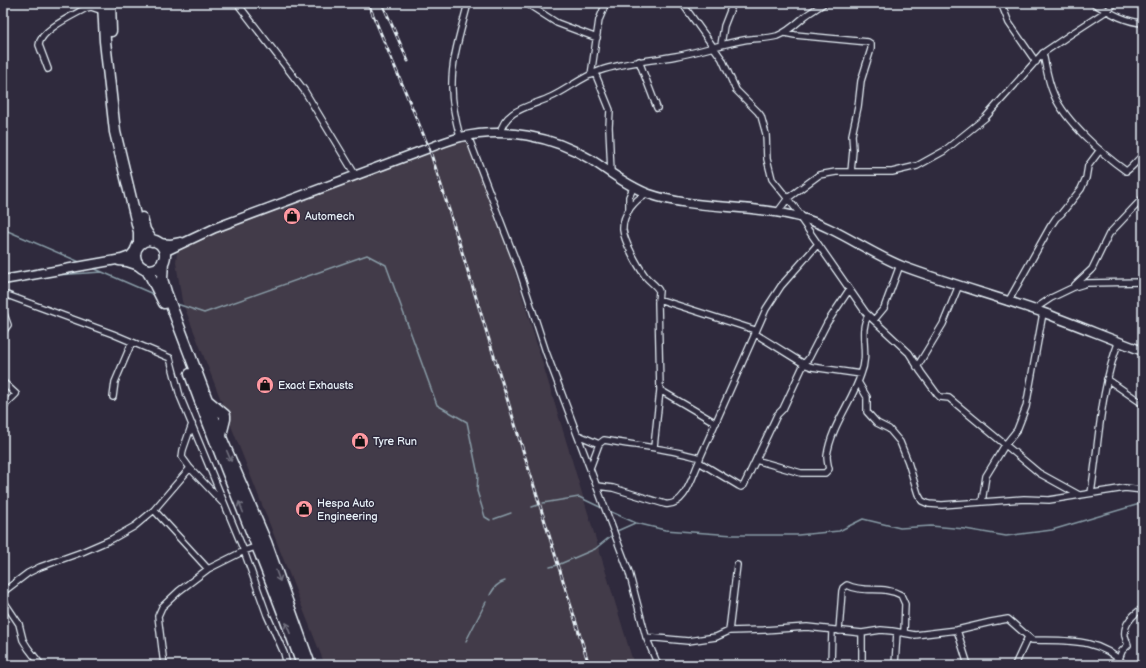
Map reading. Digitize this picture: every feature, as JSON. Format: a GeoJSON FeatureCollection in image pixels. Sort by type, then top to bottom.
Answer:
{"type":"FeatureCollection","features":[{"type":"Feature","properties":{"kind":"highway"},"geometry":{"type":"LineString","coordinates":[[110,3],[112,40],[122,129],[142,221],[145,230],[161,247],[163,257],[162,279],[166,292],[208,400],[261,544],[302,665]]}},
{"type":"Feature","properties":{"kind":"highway"},"geometry":{"type":"LineString","coordinates":[[103,7],[114,125],[139,232],[139,243],[135,258],[151,277],[163,301],[207,421],[261,544],[310,665]]}},
{"type":"Feature","properties":{"kind":"highway"},"geometry":{"type":"LineString","coordinates":[[137,248],[144,242],[155,242]]}},
{"type":"Feature","properties":{"kind":"highway"},"geometry":{"type":"LineString","coordinates":[[143,268],[156,268],[163,257]]}},
{"type":"Feature","properties":{"kind":"street"},"geometry":{"type":"LineString","coordinates":[[237,3],[304,90],[356,176]]}},
{"type":"Feature","properties":{"kind":"street"},"geometry":{"type":"LineString","coordinates":[[468,3],[454,61],[452,78],[453,106],[464,137],[519,269],[546,352],[629,572],[646,637],[658,665]]}},
{"type":"Feature","properties":{"kind":"street"},"geometry":{"type":"LineString","coordinates":[[526,3],[557,23],[597,38]]}},
{"type":"Feature","properties":{"kind":"street"},"geometry":{"type":"LineString","coordinates":[[606,3],[599,20],[593,74],[610,110],[609,128],[611,173]]}},
{"type":"Feature","properties":{"kind":"street"},"geometry":{"type":"LineString","coordinates":[[682,3],[722,59],[736,90],[761,116],[766,134],[770,172],[776,185],[788,198],[868,316],[909,353],[917,367],[940,397],[949,398],[1039,473],[1079,495]]}},
{"type":"Feature","properties":{"kind":"street"},"geometry":{"type":"LineString","coordinates":[[720,45],[724,26],[733,3]]}},
{"type":"Feature","properties":{"kind":"street"},"geometry":{"type":"LineString","coordinates":[[500,134],[504,122],[512,114],[520,109],[556,94],[593,74],[639,61],[702,51],[720,45],[745,40],[772,37],[785,33],[824,3]]}},
{"type":"Feature","properties":{"kind":"street"},"geometry":{"type":"LineString","coordinates":[[1001,3],[1009,23],[1036,62]]}},
{"type":"Feature","properties":{"kind":"street"},"geometry":{"type":"LineString","coordinates":[[1093,3],[1122,19],[1143,24]]}},
{"type":"Feature","properties":{"kind":"street"},"geometry":{"type":"LineString","coordinates":[[777,213],[788,198],[819,175],[836,172],[892,172],[917,166],[944,151],[985,118],[1043,54],[1108,10],[1115,3]]}},
{"type":"Feature","properties":{"kind":"street"},"geometry":{"type":"LineString","coordinates":[[48,69],[39,45],[39,41],[46,32],[86,8],[103,7]]}},
{"type":"Feature","properties":{"kind":"street"},"geometry":{"type":"LineString","coordinates":[[785,33],[868,42],[871,44],[871,50],[861,81],[858,107],[852,135],[853,150],[851,172]]}},
{"type":"Feature","properties":{"kind":"street"},"geometry":{"type":"LineString","coordinates":[[1043,54],[1049,79],[1058,101],[1075,124],[1100,150],[1126,171],[1143,155]]}},
{"type":"Feature","properties":{"kind":"street"},"geometry":{"type":"LineString","coordinates":[[639,61],[657,108]]}},
{"type":"Feature","properties":{"kind":"street"},"geometry":{"type":"LineString","coordinates":[[163,257],[172,249],[184,242],[215,228],[377,167],[464,137],[500,134],[524,135],[553,142],[579,153],[647,193],[675,200],[777,213],[802,218],[828,228],[900,265],[1043,313],[1143,351]]}},
{"type":"Feature","properties":{"kind":"street"},"geometry":{"type":"LineString","coordinates":[[1008,302],[1053,222],[1081,189],[1086,178],[1088,166],[1100,150]]}},
{"type":"Feature","properties":{"kind":"street"},"geometry":{"type":"LineString","coordinates":[[629,210],[629,197],[634,186]]}},
{"type":"Feature","properties":{"kind":"street"},"geometry":{"type":"LineString","coordinates":[[647,193],[637,200],[629,210],[624,220],[623,230],[626,242],[647,278],[659,291],[660,390],[654,447]]}},
{"type":"Feature","properties":{"kind":"street"},"geometry":{"type":"LineString","coordinates":[[1074,287],[1092,269],[1109,234],[1143,198]]}},
{"type":"Feature","properties":{"kind":"street"},"geometry":{"type":"LineString","coordinates":[[155,242],[170,244],[184,242]]}},
{"type":"Feature","properties":{"kind":"street"},"geometry":{"type":"LineString","coordinates":[[597,486],[613,488],[671,505],[678,502],[682,498],[755,331],[772,296],[818,244]]}},
{"type":"Feature","properties":{"kind":"street"},"geometry":{"type":"LineString","coordinates":[[3,280],[111,261],[130,256],[137,248]]}},
{"type":"Feature","properties":{"kind":"street"},"geometry":{"type":"LineString","coordinates":[[111,261],[127,262],[143,268]]}},
{"type":"Feature","properties":{"kind":"street"},"geometry":{"type":"LineString","coordinates":[[874,320],[884,308],[900,265]]}},
{"type":"Feature","properties":{"kind":"street"},"geometry":{"type":"LineString","coordinates":[[1033,310],[1051,298],[1074,287],[1087,283],[1143,282]]}},
{"type":"Feature","properties":{"kind":"street"},"geometry":{"type":"LineString","coordinates":[[917,367],[943,324],[959,285]]}},
{"type":"Feature","properties":{"kind":"street"},"geometry":{"type":"LineString","coordinates":[[590,468],[598,444],[604,440],[681,452],[699,460],[741,487],[746,484],[777,415],[784,409],[804,364],[809,358],[827,323],[849,290]]}},
{"type":"Feature","properties":{"kind":"street"},"geometry":{"type":"LineString","coordinates":[[3,295],[13,297],[170,358],[180,396],[244,551],[267,615],[284,653],[287,665]]}},
{"type":"Feature","properties":{"kind":"street"},"geometry":{"type":"LineString","coordinates":[[658,299],[755,331],[804,364],[812,367],[861,374]]}},
{"type":"Feature","properties":{"kind":"street"},"geometry":{"type":"LineString","coordinates":[[3,311],[8,325],[3,332]]}},
{"type":"Feature","properties":{"kind":"street"},"geometry":{"type":"LineString","coordinates":[[982,502],[986,476],[1005,445],[1017,430],[1026,407],[1043,313]]}},
{"type":"Feature","properties":{"kind":"street"},"geometry":{"type":"LineString","coordinates":[[756,460],[801,473],[825,473],[829,469],[827,456],[833,432],[853,396],[866,357],[864,322],[868,316]]}},
{"type":"Feature","properties":{"kind":"street"},"geometry":{"type":"LineString","coordinates":[[113,397],[115,382],[132,342]]}},
{"type":"Feature","properties":{"kind":"street"},"geometry":{"type":"LineString","coordinates":[[1091,493],[1107,379],[1113,356],[1119,342]]}},
{"type":"Feature","properties":{"kind":"street"},"geometry":{"type":"LineString","coordinates":[[1107,379],[1143,404]]}},
{"type":"Feature","properties":{"kind":"street"},"geometry":{"type":"LineString","coordinates":[[3,382],[16,394],[3,407]]}},
{"type":"Feature","properties":{"kind":"street"},"geometry":{"type":"LineString","coordinates":[[858,382],[866,394],[868,415],[877,423],[889,429],[900,442],[922,501],[929,504],[942,505],[1024,499],[1049,500],[1125,488],[1143,490]]}},
{"type":"Feature","properties":{"kind":"street"},"geometry":{"type":"LineString","coordinates":[[660,390],[716,423]]}},
{"type":"Feature","properties":{"kind":"street"},"geometry":{"type":"LineString","coordinates":[[192,424],[182,455],[190,468],[225,505]]}},
{"type":"Feature","properties":{"kind":"street"},"geometry":{"type":"LineString","coordinates":[[578,435],[598,444]]}},
{"type":"Feature","properties":{"kind":"street"},"geometry":{"type":"LineString","coordinates":[[3,592],[28,573],[40,567],[82,552],[112,539],[136,526],[154,510],[190,468]]}},
{"type":"Feature","properties":{"kind":"street"},"geometry":{"type":"LineString","coordinates":[[154,510],[208,568]]}},
{"type":"Feature","properties":{"kind":"street"},"geometry":{"type":"LineString","coordinates":[[164,665],[158,616],[162,607],[179,591],[208,568],[261,544]]}},
{"type":"Feature","properties":{"kind":"street"},"geometry":{"type":"LineString","coordinates":[[729,631],[737,564]]}},
{"type":"Feature","properties":{"kind":"street"},"geometry":{"type":"LineString","coordinates":[[839,631],[842,591],[847,585],[855,588],[889,590],[901,595],[905,604],[904,633]]}},
{"type":"Feature","properties":{"kind":"street"},"geometry":{"type":"LineString","coordinates":[[3,600],[18,624],[23,640],[41,665]]}},
{"type":"Feature","properties":{"kind":"street"},"geometry":{"type":"LineString","coordinates":[[1119,659],[1122,652],[1128,645],[1125,635],[1127,625],[1134,614],[1143,608]]}},
{"type":"Feature","properties":{"kind":"street"},"geometry":{"type":"LineString","coordinates":[[646,637],[688,641],[716,637],[729,631],[807,628],[862,633],[881,630],[915,635],[957,630],[1008,619],[1032,640],[1069,640],[1089,644],[1108,651],[1125,665]]}},
{"type":"Feature","properties":{"kind":"street"},"geometry":{"type":"LineString","coordinates":[[831,665],[832,630]]}},
{"type":"Feature","properties":{"kind":"street"},"geometry":{"type":"LineString","coordinates":[[957,630],[968,665]]}},
{"type":"Feature","properties":{"kind":"street"},"geometry":{"type":"LineString","coordinates":[[895,665],[897,632]]}},
{"type":"Feature","properties":{"kind":"street"},"geometry":{"type":"LineString","coordinates":[[862,633],[862,665]]}},
{"type":"Feature","properties":{"kind":"street"},"geometry":{"type":"LineString","coordinates":[[1015,665],[1028,637]]}},
{"type":"Feature","properties":{"kind":"shaded area"},"geometry":{"type":"Polygon","coordinates":[[[467,139],[504,236],[634,665],[325,665],[182,301],[176,262],[177,253],[183,246],[201,237],[403,160],[467,139]]]}},
{"type":"Feature","properties":{"kind":"waterway"},"geometry":{"type":"LineString","coordinates":[[3,229],[82,263]]}},
{"type":"Feature","properties":{"kind":"waterway"},"geometry":{"type":"LineString","coordinates":[[177,304],[204,313],[367,255],[386,265],[437,405],[467,422],[478,475],[477,491],[485,517],[490,520]]}},
{"type":"Feature","properties":{"kind":"waterway"},"geometry":{"type":"LineString","coordinates":[[93,268],[153,294]]}},
{"type":"Feature","properties":{"kind":"waterway"},"geometry":{"type":"LineString","coordinates":[[56,275],[102,272]]}},
{"type":"Feature","properties":{"kind":"waterway"},"geometry":{"type":"LineString","coordinates":[[3,285],[13,282]]}},
{"type":"Feature","properties":{"kind":"waterway"},"geometry":{"type":"LineString","coordinates":[[543,503],[579,497],[602,508]]}},
{"type":"Feature","properties":{"kind":"waterway"},"geometry":{"type":"LineString","coordinates":[[607,510],[636,523],[665,530],[733,535],[798,535],[839,531],[863,519],[900,528],[931,526],[965,529],[1006,536],[1052,530],[1143,503]]}},
{"type":"Feature","properties":{"kind":"waterway"},"geometry":{"type":"LineString","coordinates":[[532,507],[538,505]]}},
{"type":"Feature","properties":{"kind":"waterway"},"geometry":{"type":"LineString","coordinates":[[494,519],[511,513]]}},
{"type":"Feature","properties":{"kind":"waterway"},"geometry":{"type":"LineString","coordinates":[[617,531],[635,523]]}},
{"type":"Feature","properties":{"kind":"waterway"},"geometry":{"type":"LineString","coordinates":[[560,564],[595,549],[611,536]]}},
{"type":"Feature","properties":{"kind":"waterway"},"geometry":{"type":"LineString","coordinates":[[550,567],[558,565]]}},
{"type":"Feature","properties":{"kind":"waterway"},"geometry":{"type":"LineString","coordinates":[[490,595],[496,586],[505,581]]}},
{"type":"Feature","properties":{"kind":"waterway"},"geometry":{"type":"LineString","coordinates":[[466,641],[486,602]]}},
{"type":"Feature","properties":{"kind":"railway"},"geometry":{"type":"LineString","coordinates":[[368,3],[429,148],[589,665]]}},
{"type":"Feature","properties":{"kind":"railway"},"geometry":{"type":"LineString","coordinates":[[382,3],[408,61]]}},
{"type":"Feature","properties":{"kind":"place","name":"Automech"},"geometry":{"type":"Point","coordinates":[292,216]}},
{"type":"Feature","properties":{"kind":"place","name":"Exact Exhausts"},"geometry":{"type":"Point","coordinates":[265,385]}},
{"type":"Feature","properties":{"kind":"place","name":"Tyre Run"},"geometry":{"type":"Point","coordinates":[360,441]}},
{"type":"Feature","properties":{"kind":"place","name":"Hespa Auto Engineering"},"geometry":{"type":"Point","coordinates":[304,509]}}]}
